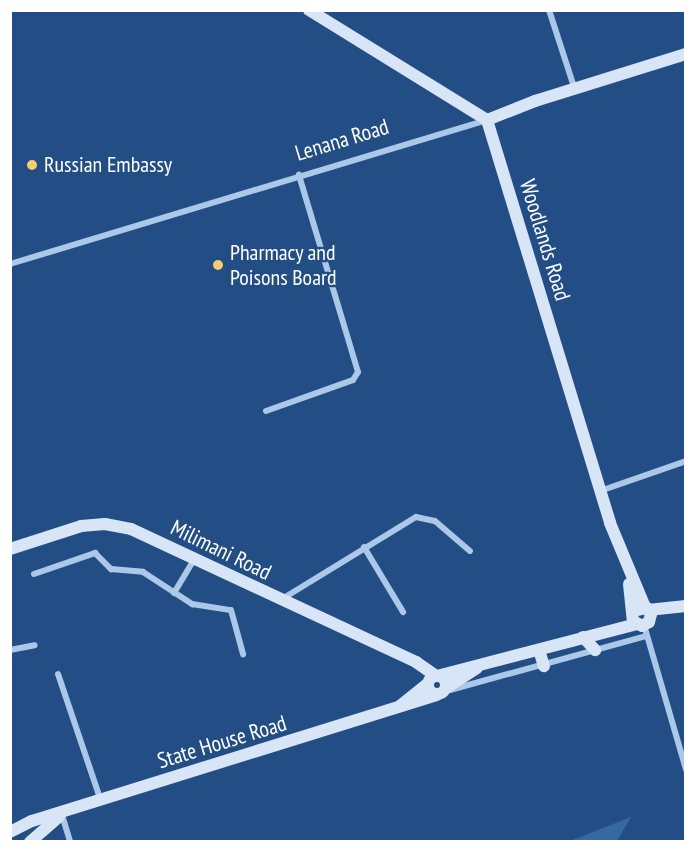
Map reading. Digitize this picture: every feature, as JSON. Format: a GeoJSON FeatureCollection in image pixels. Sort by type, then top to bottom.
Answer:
{"type":"FeatureCollection","features":[{"type":"Feature","properties":{"kind":"street"},"geometry":{"type":"LineString","coordinates":[[309,10],[487,120]]}},
{"type":"Feature","properties":{"kind":"street"},"geometry":{"type":"LineString","coordinates":[[549,10],[575,90]]}},
{"type":"Feature","properties":{"kind":"street","name":"Lenana Road"},"geometry":{"type":"LineString","coordinates":[[10,264],[487,120],[686,54]]}},
{"type":"Feature","properties":{"kind":"street","name":"Woodlands Road"},"geometry":{"type":"LineString","coordinates":[[487,120],[600,491],[642,619]]}},
{"type":"Feature","properties":{"kind":"street"},"geometry":{"type":"LineString","coordinates":[[266,411],[352,380],[358,372],[299,175]]}},
{"type":"Feature","properties":{"kind":"street"},"geometry":{"type":"LineString","coordinates":[[600,491],[686,461]]}},
{"type":"Feature","properties":{"kind":"street"},"geometry":{"type":"LineString","coordinates":[[279,600],[416,517],[424,517],[470,550]]}},
{"type":"Feature","properties":{"kind":"street","name":"Milimani Road"},"geometry":{"type":"LineString","coordinates":[[10,549],[58,531],[105,524],[131,530],[406,660],[432,679],[429,689],[442,692]]}},
{"type":"Feature","properties":{"kind":"street"},"geometry":{"type":"LineString","coordinates":[[364,547],[403,612]]}},
{"type":"Feature","properties":{"kind":"street"},"geometry":{"type":"LineString","coordinates":[[34,574],[95,554],[111,569],[143,572],[192,603],[231,610],[243,654]]}},
{"type":"Feature","properties":{"kind":"street"},"geometry":{"type":"LineString","coordinates":[[174,593],[194,560]]}},
{"type":"Feature","properties":{"kind":"street","name":"State House Road"},"geometry":{"type":"LineString","coordinates":[[395,710],[432,679],[686,608]]}},
{"type":"Feature","properties":{"kind":"street"},"geometry":{"type":"LineString","coordinates":[[442,692],[544,666],[595,650],[642,619],[686,770]]}},
{"type":"Feature","properties":{"kind":"street"},"geometry":{"type":"LineString","coordinates":[[583,638],[595,650]]}},
{"type":"Feature","properties":{"kind":"street"},"geometry":{"type":"LineString","coordinates":[[10,650],[35,645]]}},
{"type":"Feature","properties":{"kind":"street"},"geometry":{"type":"LineString","coordinates":[[539,650],[544,666]]}},
{"type":"Feature","properties":{"kind":"street","name":"State House Road"},"geometry":{"type":"LineString","coordinates":[[10,832],[33,821],[62,814],[395,710],[442,692],[477,667]]}},
{"type":"Feature","properties":{"kind":"street"},"geometry":{"type":"LineString","coordinates":[[58,674],[101,802]]}},
{"type":"Feature","properties":{"kind":"street"},"geometry":{"type":"LineString","coordinates":[[62,814],[70,842]]}},
{"type":"Feature","properties":{"kind":"street","name":"State House Road"},"geometry":{"type":"LineString","coordinates":[[30,842],[62,814]]}},
{"type":"Feature","properties":{"kind":"shaded area"},"geometry":{"type":"Polygon","coordinates":[[[631,817],[617,841],[570,841],[631,817]]]}},
{"type":"Feature","properties":{"kind":"place","name":"Russian Embassy"},"geometry":{"type":"Point","coordinates":[32,165]}},
{"type":"Feature","properties":{"kind":"place","name":"Pharmacy and Poisons Board"},"geometry":{"type":"Point","coordinates":[218,265]}}]}
